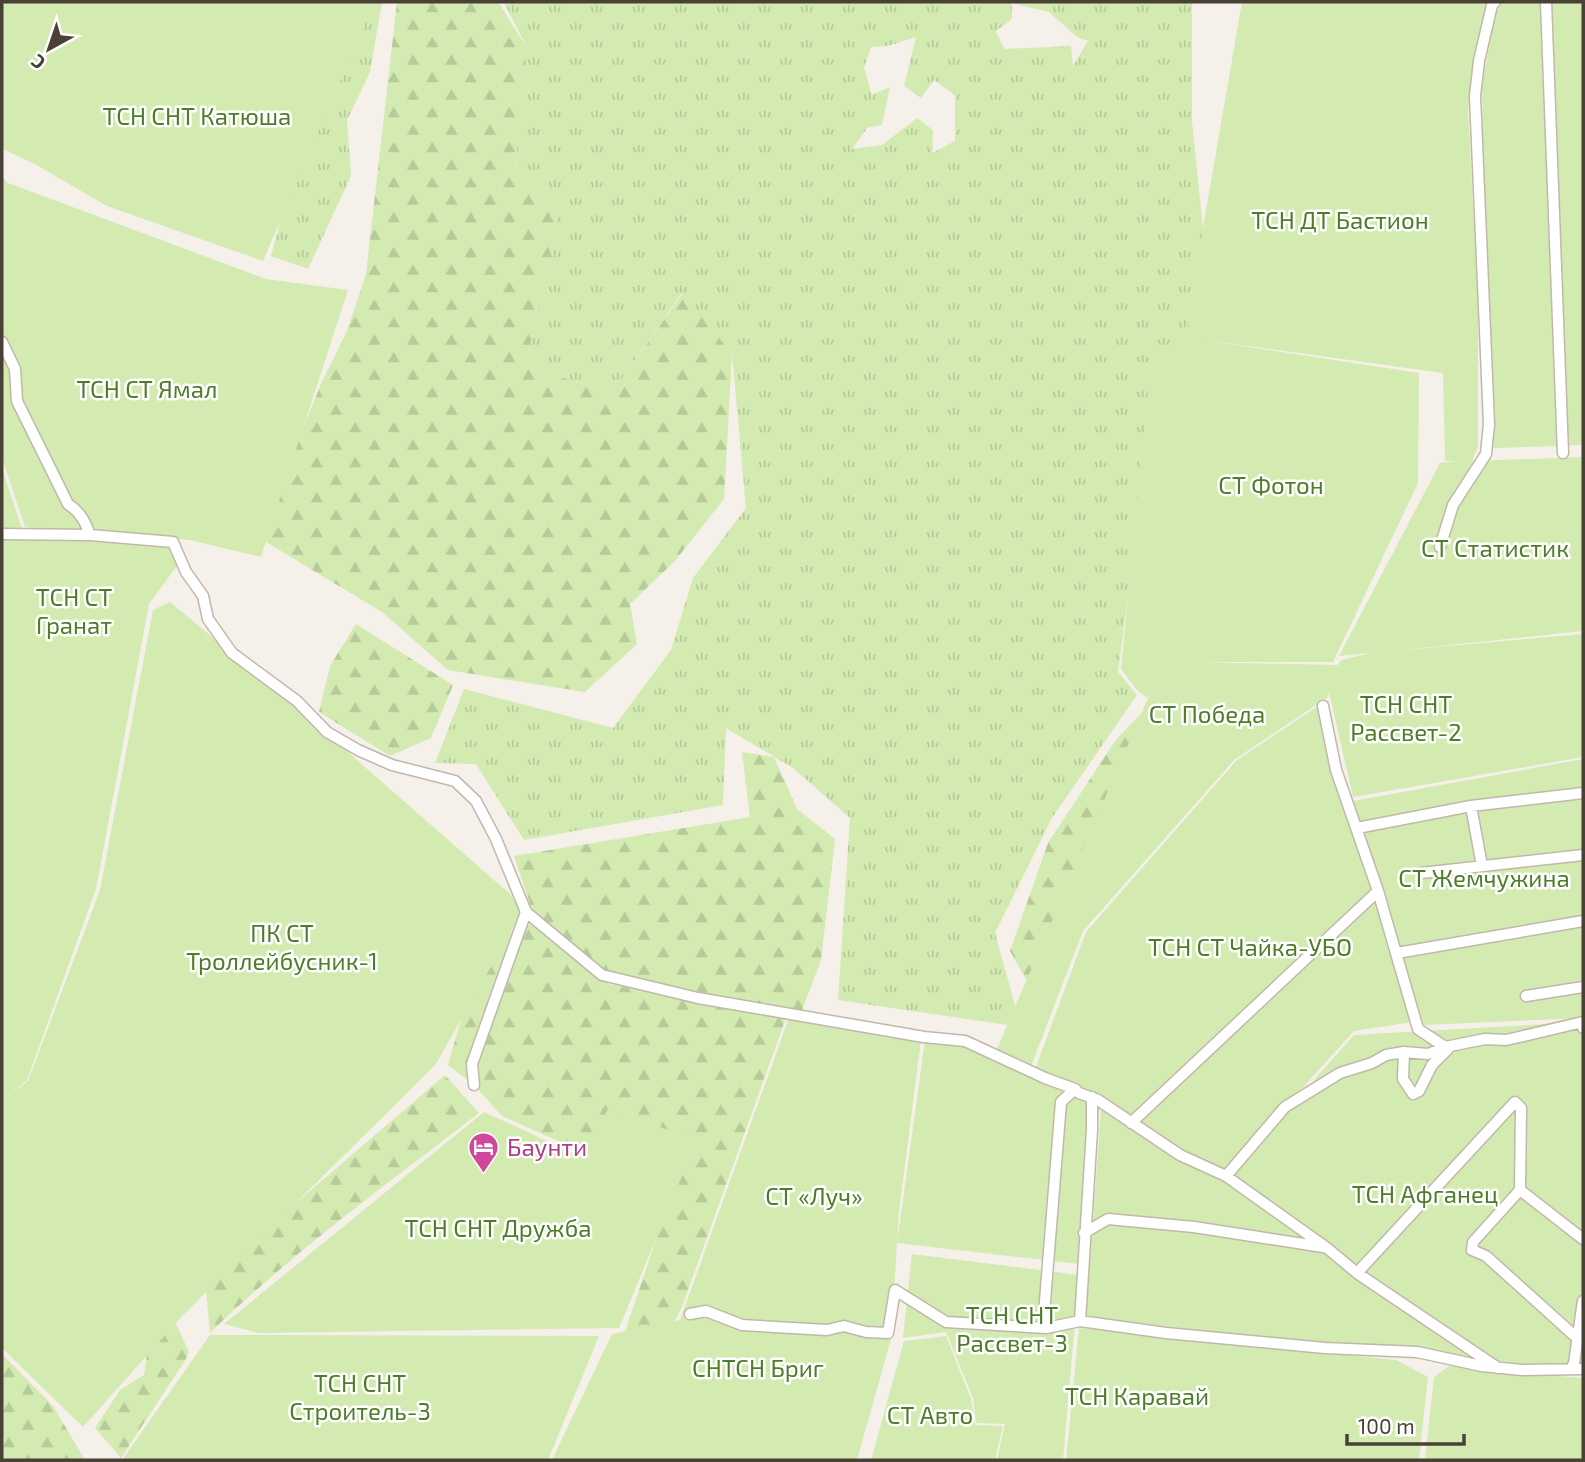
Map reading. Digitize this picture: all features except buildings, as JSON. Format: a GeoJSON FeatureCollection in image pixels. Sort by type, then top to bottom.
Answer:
{"type":"FeatureCollection","features":[{"type":"Feature","properties":{"kind":"street"},"geometry":{"type":"LineString","coordinates":[[1440,547],[1453,505],[1486,454],[1489,424],[1475,96],[1479,61],[1495,2]]}},
{"type":"Feature","properties":{"kind":"street"},"geometry":{"type":"LineString","coordinates":[[1546,2],[1563,453]]}},
{"type":"Feature","properties":{"kind":"street"},"geometry":{"type":"LineString","coordinates":[[2,342],[15,369],[17,401],[68,504],[78,510],[90,535]]}},
{"type":"Feature","properties":{"kind":"street"},"geometry":{"type":"LineString","coordinates":[[2,534],[90,535],[173,542],[186,572],[202,596],[208,619],[232,653],[298,701],[327,732],[358,750],[392,765],[455,781],[475,801],[496,839],[526,912],[602,975],[711,1000],[924,1037],[965,1041],[1075,1089],[1092,1097],[1180,1155],[1226,1176],[1327,1248],[1357,1273],[1498,1368]]}},
{"type":"Feature","properties":{"kind":"street"},"geometry":{"type":"LineString","coordinates":[[1323,706],[1336,770],[1378,891],[1418,1029],[1448,1046]]}},
{"type":"Feature","properties":{"kind":"street"},"geometry":{"type":"LineString","coordinates":[[1357,828],[1471,806],[1583,793]]}},
{"type":"Feature","properties":{"kind":"street"},"geometry":{"type":"LineString","coordinates":[[1471,806],[1482,866]]}},
{"type":"Feature","properties":{"kind":"street"},"geometry":{"type":"LineString","coordinates":[[1421,873],[1583,855]]}},
{"type":"Feature","properties":{"kind":"street"},"geometry":{"type":"LineString","coordinates":[[1131,1123],[1378,891]]}},
{"type":"Feature","properties":{"kind":"street"},"geometry":{"type":"LineString","coordinates":[[474,1085],[472,1064],[526,912]]}},
{"type":"Feature","properties":{"kind":"street"},"geometry":{"type":"LineString","coordinates":[[1397,953],[1583,921]]}},
{"type":"Feature","properties":{"kind":"street"},"geometry":{"type":"LineString","coordinates":[[1526,996],[1583,987]]}},
{"type":"Feature","properties":{"kind":"street"},"geometry":{"type":"LineString","coordinates":[[1226,1176],[1285,1107],[1340,1073],[1372,1063],[1386,1055],[1404,1052],[1428,1054],[1448,1046],[1485,1039],[1506,1041],[1583,1022],[1583,1028]]}},
{"type":"Feature","properties":{"kind":"street"},"geometry":{"type":"LineString","coordinates":[[1404,1052],[1403,1079],[1413,1094],[1419,1091],[1432,1065],[1448,1046]]}},
{"type":"Feature","properties":{"kind":"street"},"geometry":{"type":"LineString","coordinates":[[1043,1326],[1061,1102],[1075,1089]]}},
{"type":"Feature","properties":{"kind":"street"},"geometry":{"type":"LineString","coordinates":[[1080,1321],[1092,1097]]}},
{"type":"Feature","properties":{"kind":"street"},"geometry":{"type":"LineString","coordinates":[[1357,1273],[1515,1102],[1521,1108],[1520,1190],[1473,1241],[1472,1250],[1486,1256],[1577,1338]]}},
{"type":"Feature","properties":{"kind":"street"},"geometry":{"type":"LineString","coordinates":[[1520,1190],[1583,1238]]}},
{"type":"Feature","properties":{"kind":"street"},"geometry":{"type":"LineString","coordinates":[[1084,1233],[1108,1219],[1194,1227],[1327,1248]]}},
{"type":"Feature","properties":{"kind":"street"},"geometry":{"type":"LineString","coordinates":[[690,1314],[706,1311],[742,1325],[827,1330],[844,1326],[866,1332],[888,1333],[895,1290],[946,1322],[1046,1328],[1080,1321],[1166,1333],[1325,1348],[1417,1352],[1498,1368],[1583,1369]]}},
{"type":"Feature","properties":{"kind":"street"},"geometry":{"type":"LineString","coordinates":[[1571,1369],[1583,1301]]}},
{"type":"Feature","properties":{"kind":"green space","name":"ТСН СНТ Катюша"},"geometry":{"type":"Polygon","coordinates":[[[2,2],[374,2],[263,261],[107,206],[33,163],[2,149],[2,2]]]}},
{"type":"Feature","properties":{"kind":"green space"},"geometry":{"type":"Polygon","coordinates":[[[340,2],[382,2],[370,72],[347,120],[351,176],[308,269],[271,256],[340,2]]]}},
{"type":"Feature","properties":{"kind":"green space"},"geometry":{"type":"Polygon","coordinates":[[[397,2],[498,2],[527,48],[515,170],[560,209],[525,368],[613,391],[683,293],[732,354],[724,499],[674,562],[630,604],[637,644],[585,692],[448,670],[382,612],[266,542],[277,491],[321,384],[347,331],[366,274],[397,2]]]}},
{"type":"Feature","properties":{"kind":"green space"},"geometry":{"type":"Polygon","coordinates":[[[504,2],[1192,2],[1192,122],[1225,441],[1133,558],[1118,672],[1137,695],[1052,818],[995,933],[1021,1027],[838,1000],[850,818],[793,768],[726,728],[723,805],[524,840],[476,764],[435,763],[464,689],[613,728],[671,650],[693,578],[746,508],[732,354],[682,293],[613,391],[525,368],[560,209],[515,170],[527,48],[504,2]],[[1012,3],[1012,19],[996,31],[1004,49],[1071,46],[1073,66],[1088,41],[1077,37],[1049,12],[1012,3]],[[916,37],[888,46],[871,47],[864,68],[872,95],[890,87],[882,125],[868,127],[852,149],[882,145],[917,118],[933,130],[932,153],[955,141],[955,95],[934,80],[921,98],[904,86],[916,37]]]}},
{"type":"Feature","properties":{"kind":"green space"},"geometry":{"type":"Polygon","coordinates":[[[1242,2],[1486,2],[1468,110],[1478,301],[1478,446],[1472,461],[1583,457],[1583,631],[1393,651],[1583,634],[1583,757],[1353,797],[1329,692],[1328,697],[1234,760],[1083,931],[1031,1066],[1036,1067],[1086,932],[1237,760],[1327,700],[1341,765],[1353,801],[1583,759],[1583,1018],[1424,1025],[1378,879],[1419,1021],[1354,1031],[1227,1171],[1182,1149],[1101,1096],[1080,1264],[897,1243],[926,1033],[968,1038],[1009,1055],[997,1049],[1148,698],[1159,688],[1147,698],[1137,690],[1121,669],[1149,378],[1179,337],[1187,338],[1242,2]],[[1197,339],[1419,373],[1418,483],[1333,662],[1193,662],[1338,665],[1341,660],[1371,653],[1339,656],[1440,463],[1458,461],[1445,461],[1443,373],[1197,339]]]}},
{"type":"Feature","properties":{"kind":"green space"},"geometry":{"type":"Polygon","coordinates":[[[1503,2],[1583,2],[1583,445],[1492,448],[1493,390],[1484,202],[1482,84],[1496,12],[1503,2]]]}},
{"type":"Feature","properties":{"kind":"green space","name":"ТСН СТ Ямал"},"geometry":{"type":"Polygon","coordinates":[[[2,177],[8,183],[266,279],[348,290],[261,557],[190,540],[25,527],[2,458],[2,177]]]}},
{"type":"Feature","properties":{"kind":"green space"},"geometry":{"type":"Polygon","coordinates":[[[2,468],[22,529],[2,528],[2,468]]]}},
{"type":"Feature","properties":{"kind":"green space","name":"ПК СТ Троллейбусник-1"},"geometry":{"type":"Polygon","coordinates":[[[2,534],[172,545],[179,563],[149,604],[96,889],[27,1080],[6,1097],[28,1081],[100,890],[153,610],[170,602],[294,705],[510,894],[522,912],[436,1064],[184,1314],[83,1427],[2,1348],[2,534]]]}},
{"type":"Feature","properties":{"kind":"green space"},"geometry":{"type":"Polygon","coordinates":[[[356,624],[453,685],[431,738],[390,756],[319,712],[330,666],[356,624]]]}},
{"type":"Feature","properties":{"kind":"green space"},"geometry":{"type":"Polygon","coordinates":[[[1186,666],[1105,844],[1044,1011],[1010,951],[1048,843],[1115,741],[1186,666]]]}},
{"type":"Feature","properties":{"kind":"green space"},"geometry":{"type":"Polygon","coordinates":[[[742,752],[774,757],[797,809],[835,839],[821,960],[801,1013],[609,973],[533,913],[514,856],[750,817],[742,752]]]}},
{"type":"Feature","properties":{"kind":"green space"},"geometry":{"type":"Polygon","coordinates":[[[535,923],[609,984],[786,1018],[682,1307],[605,1460],[606,1389],[662,1221],[592,1156],[502,1116],[474,1085],[448,1065],[478,960],[499,936],[535,923]]]}},
{"type":"Feature","properties":{"kind":"green space"},"geometry":{"type":"Polygon","coordinates":[[[790,1015],[921,1040],[899,1211],[891,1339],[857,1460],[552,1460],[612,1334],[680,1320],[790,1015]]]}},
{"type":"Feature","properties":{"kind":"green space","name":"ТСН Афганец"},"geometry":{"type":"Polygon","coordinates":[[[1583,1022],[1583,1374],[1086,1317],[1101,1109],[1225,1180],[1354,1035],[1583,1022]]]}},
{"type":"Feature","properties":{"kind":"green space"},"geometry":{"type":"Polygon","coordinates":[[[445,1075],[479,1113],[307,1247],[210,1333],[205,1281],[445,1075]]]}},
{"type":"Feature","properties":{"kind":"green space","name":"ТСН СНТ Дружба"},"geometry":{"type":"Polygon","coordinates":[[[608,1109],[697,1140],[619,1328],[259,1333],[224,1324],[484,1112],[584,1158],[608,1109]]]}},
{"type":"Feature","properties":{"kind":"green space","name":"ТСН СНТ Рассвет-3"},"geometry":{"type":"Polygon","coordinates":[[[912,1254],[1079,1275],[1063,1460],[997,1460],[1005,1424],[976,1423],[973,1398],[946,1332],[903,1338],[912,1254]]]}},
{"type":"Feature","properties":{"kind":"green space"},"geometry":{"type":"Polygon","coordinates":[[[176,1324],[189,1352],[121,1458],[95,1428],[120,1390],[144,1375],[149,1339],[176,1324]]]}},
{"type":"Feature","properties":{"kind":"green space","name":"ТСН Каравай"},"geometry":{"type":"Polygon","coordinates":[[[1079,1328],[1396,1360],[1428,1377],[1419,1460],[1066,1460],[1079,1328]]]}},
{"type":"Feature","properties":{"kind":"green space","name":"ТСН СНТ Строитель-3"},"geometry":{"type":"Polygon","coordinates":[[[210,1335],[599,1336],[548,1460],[122,1460],[210,1335]]]}},
{"type":"Feature","properties":{"kind":"green space","name":"СТ Авто"},"geometry":{"type":"Polygon","coordinates":[[[946,1336],[971,1399],[975,1425],[1003,1426],[995,1460],[871,1460],[904,1341],[946,1336]]]}},
{"type":"Feature","properties":{"kind":"green space"},"geometry":{"type":"Polygon","coordinates":[[[2,1354],[53,1406],[85,1460],[2,1460],[2,1354]]]}},
{"type":"Feature","properties":{"kind":"green space"},"geometry":{"type":"Polygon","coordinates":[[[1449,1366],[1583,1378],[1583,1460],[1425,1460],[1434,1377],[1449,1366]]]}},
{"type":"Feature","properties":{"kind":"place","name":"Баунти"},"geometry":{"type":"Point","coordinates":[484,1175]}},
{"type":"Feature","properties":{"kind":"park label","name":"ТСН ДТ Бастион"},"geometry":{"type":"Point","coordinates":[1340,221]}},
{"type":"Feature","properties":{"kind":"park label","name":"СТ Фотон"},"geometry":{"type":"Point","coordinates":[1271,486]}},
{"type":"Feature","properties":{"kind":"park label","name":"СТ Статистик"},"geometry":{"type":"Point","coordinates":[1495,549]}},
{"type":"Feature","properties":{"kind":"park label","name":"ТСН СТ Гранат"},"geometry":{"type":"Point","coordinates":[74,612]}},
{"type":"Feature","properties":{"kind":"park label","name":"СТ Победа"},"geometry":{"type":"Point","coordinates":[1207,715]}},
{"type":"Feature","properties":{"kind":"park label","name":"ТСН СНТ Рассвет-2"},"geometry":{"type":"Point","coordinates":[1406,719]}},
{"type":"Feature","properties":{"kind":"park label","name":"СТ Жемчужина"},"geometry":{"type":"Point","coordinates":[1484,879]}},
{"type":"Feature","properties":{"kind":"park label","name":"ТСН СТ Чайка-УБО"},"geometry":{"type":"Point","coordinates":[1250,948]}},
{"type":"Feature","properties":{"kind":"park label","name":"СТ «Луч»"},"geometry":{"type":"Point","coordinates":[814,1197]}},
{"type":"Feature","properties":{"kind":"park label","name":"СНТСН Бриг"},"geometry":{"type":"Point","coordinates":[758,1369]}}]}
